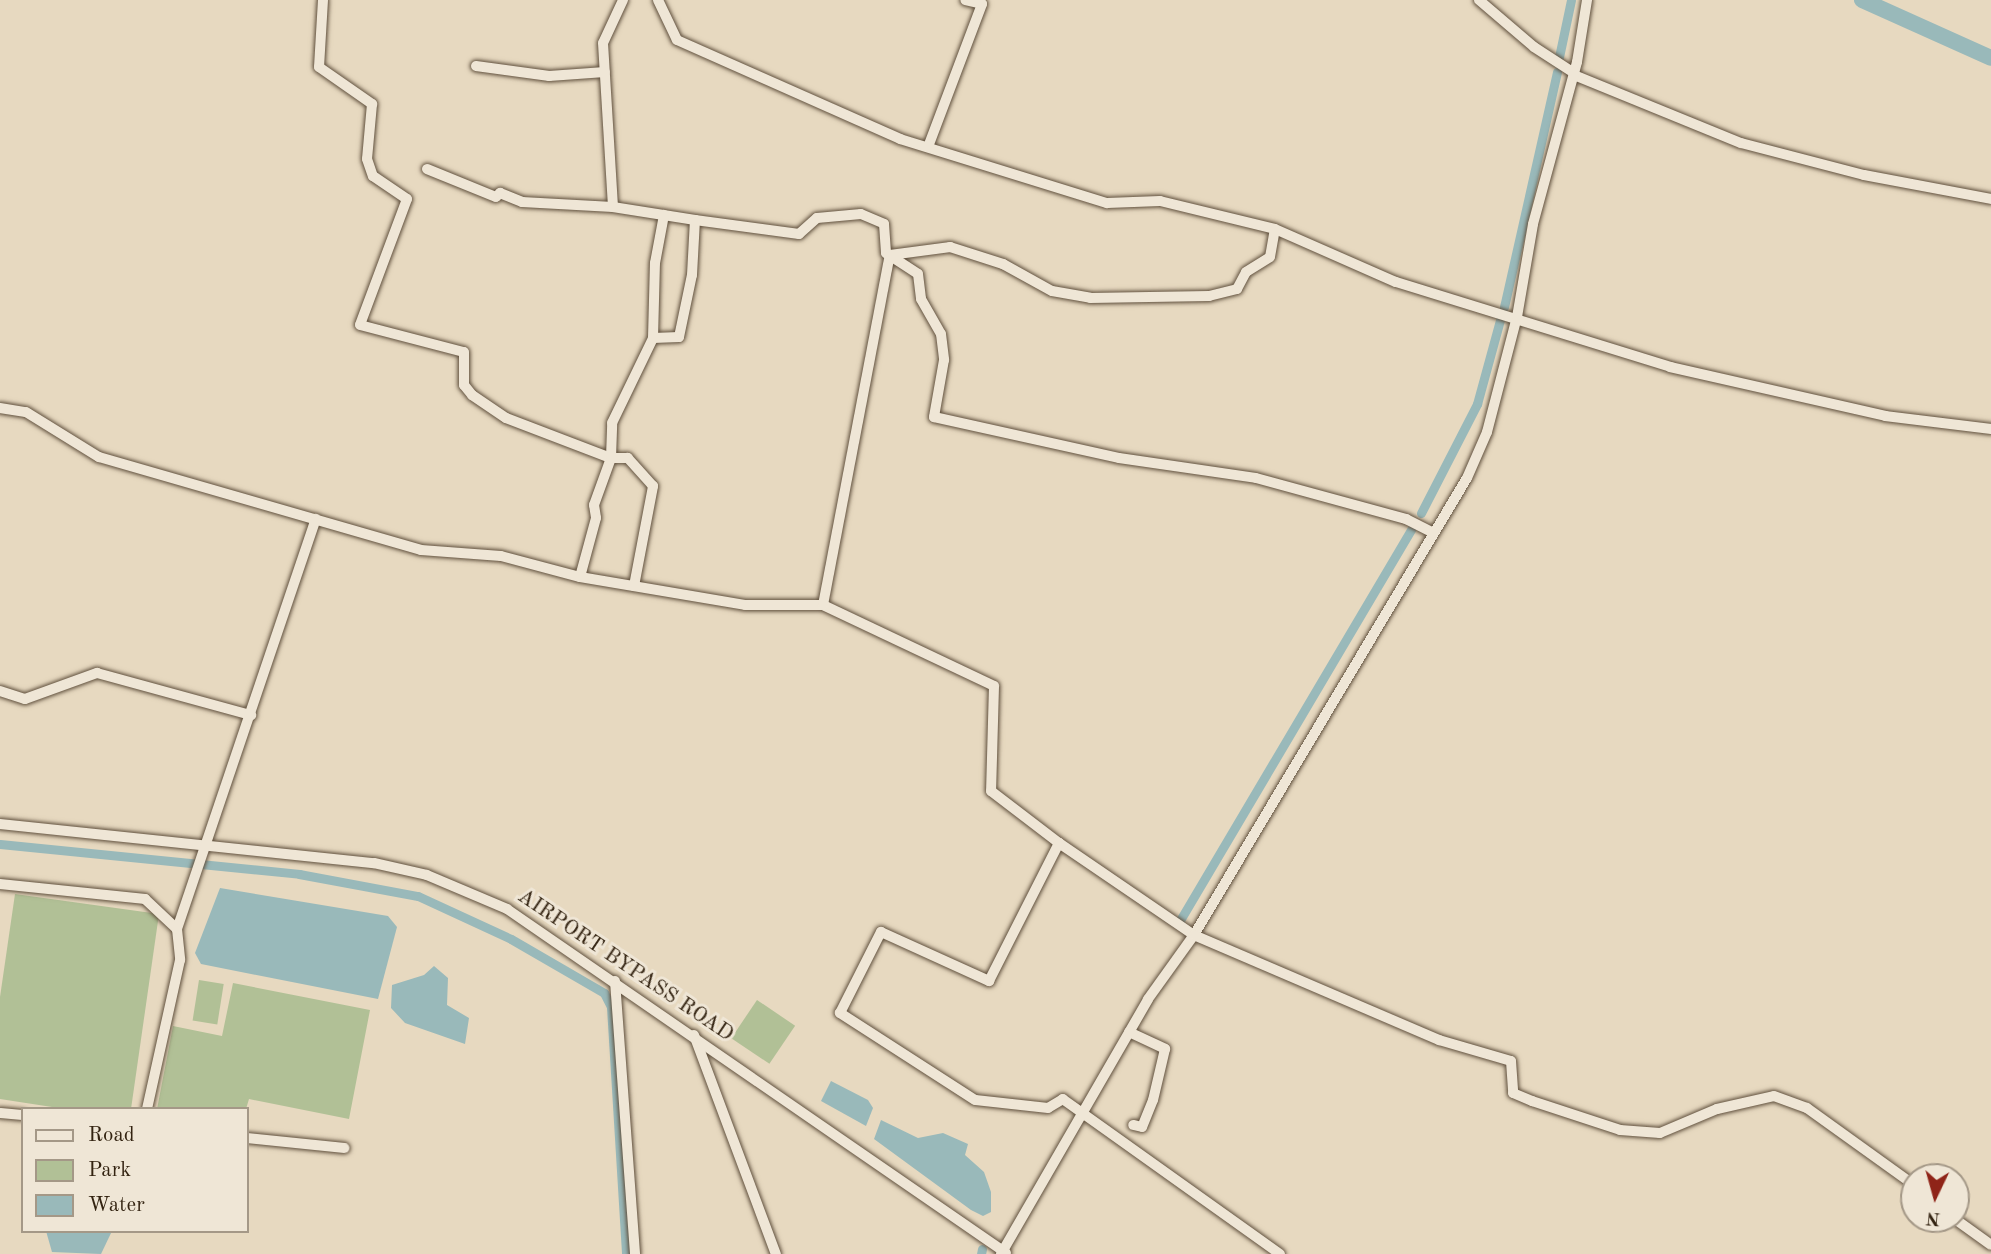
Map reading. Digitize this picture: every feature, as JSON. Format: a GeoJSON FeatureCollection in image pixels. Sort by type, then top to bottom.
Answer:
{"type":"FeatureCollection","features":[{"type":"Feature","properties":{"kind":"street"},"geometry":{"type":"LineString","coordinates":[[323,0],[319,67],[372,104],[367,159],[373,176],[407,199],[360,325],[464,352],[464,384],[472,395],[506,418],[611,458],[628,458],[653,486],[634,586]]}},
{"type":"Feature","properties":{"kind":"street"},"geometry":{"type":"LineString","coordinates":[[613,207],[603,43],[623,0]]}},
{"type":"Feature","properties":{"kind":"street"},"geometry":{"type":"LineString","coordinates":[[658,0],[677,40],[929,147],[1107,203],[1160,201],[1275,229],[1396,282],[1517,317],[1545,331],[1711,376],[1885,416],[1991,429]]}},
{"type":"Feature","properties":{"kind":"street"},"geometry":{"type":"LineString","coordinates":[[929,147],[983,2],[965,0]]}},
{"type":"Feature","properties":{"kind":"street"},"geometry":{"type":"LineString","coordinates":[[1479,0],[1534,47],[1574,74],[1741,143],[1864,175],[1991,199]]}},
{"type":"Feature","properties":{"kind":"street"},"geometry":{"type":"LineString","coordinates":[[1003,1252],[1129,1032],[1194,935],[1434,533],[1487,432],[1517,317],[1533,224],[1574,74],[1587,0]]}},
{"type":"Feature","properties":{"kind":"street"},"geometry":{"type":"LineString","coordinates":[[476,66],[549,76],[605,72]]}},
{"type":"Feature","properties":{"kind":"street"},"geometry":{"type":"LineString","coordinates":[[427,169],[496,197],[500,193],[522,202],[613,207],[800,234],[817,218],[861,214],[884,224],[890,256],[823,605]]}},
{"type":"Feature","properties":{"kind":"street"},"geometry":{"type":"LineString","coordinates":[[580,576],[596,518],[594,505],[611,458],[618,404],[653,338],[655,263],[664,215]]}},
{"type":"Feature","properties":{"kind":"street"},"geometry":{"type":"LineString","coordinates":[[653,338],[679,337],[692,275],[695,220]]}},
{"type":"Feature","properties":{"kind":"street"},"geometry":{"type":"LineString","coordinates":[[890,256],[950,247],[1003,264],[1052,291],[1090,298],[1209,296],[1237,289],[1246,272],[1269,257],[1275,229]]}},
{"type":"Feature","properties":{"kind":"street"},"geometry":{"type":"LineString","coordinates":[[890,256],[918,274],[921,299],[941,334],[944,360],[934,417],[1119,458],[1256,478],[1406,519],[1434,533]]}},
{"type":"Feature","properties":{"kind":"street"},"geometry":{"type":"LineString","coordinates":[[0,408],[26,412],[99,457],[421,550],[501,556],[580,576],[745,605],[823,605],[994,685],[991,791],[1059,843],[1194,935],[1439,1040],[1511,1061],[1513,1093],[1532,1101],[1620,1130],[1660,1133],[1717,1109],[1774,1096],[1807,1108],[1900,1175]]}},
{"type":"Feature","properties":{"kind":"street"},"geometry":{"type":"LineString","coordinates":[[147,1107],[180,960],[177,929],[209,845],[316,519]]}},
{"type":"Feature","properties":{"kind":"street"},"geometry":{"type":"LineString","coordinates":[[0,691],[25,699],[97,673],[251,715]]}},
{"type":"Feature","properties":{"kind":"street","name":"AIRPORT BYPASS ROAD"},"geometry":{"type":"LineString","coordinates":[[0,824],[374,863],[427,875],[507,909],[694,1035],[1003,1252]]}},
{"type":"Feature","properties":{"kind":"street"},"geometry":{"type":"LineString","coordinates":[[1059,843],[989,981],[881,932],[840,1013],[975,1100],[1048,1108],[1060,1099],[1083,1112],[1279,1254]]}},
{"type":"Feature","properties":{"kind":"street"},"geometry":{"type":"LineString","coordinates":[[0,884],[145,899],[177,929]]}},
{"type":"Feature","properties":{"kind":"street"},"geometry":{"type":"LineString","coordinates":[[615,981],[635,1254]]}},
{"type":"Feature","properties":{"kind":"street"},"geometry":{"type":"LineString","coordinates":[[1129,1032],[1165,1049],[1153,1100],[1142,1127],[1133,1125]]}},
{"type":"Feature","properties":{"kind":"street"},"geometry":{"type":"LineString","coordinates":[[694,1035],[776,1254]]}},
{"type":"Feature","properties":{"kind":"street"},"geometry":{"type":"LineString","coordinates":[[0,1113],[21,1115]]}},
{"type":"Feature","properties":{"kind":"street"},"geometry":{"type":"LineString","coordinates":[[248,1138],[345,1149]]}},
{"type":"Feature","properties":{"kind":"street"},"geometry":{"type":"LineString","coordinates":[[1970,1230],[1991,1245]]}},
{"type":"Feature","properties":{"kind":"green space"},"geometry":{"type":"Polygon","coordinates":[[[15,894],[159,914],[131,1107],[52,1107],[0,1099],[0,997],[15,894]]]}},
{"type":"Feature","properties":{"kind":"green space"},"geometry":{"type":"Polygon","coordinates":[[[199,980],[224,984],[217,1024],[193,1020],[199,980]]]}},
{"type":"Feature","properties":{"kind":"green space"},"geometry":{"type":"Polygon","coordinates":[[[233,983],[370,1010],[349,1119],[249,1099],[247,1107],[157,1107],[173,1026],[222,1036],[233,983]]]}},
{"type":"Feature","properties":{"kind":"green space"},"geometry":{"type":"Polygon","coordinates":[[[757,1000],[795,1026],[769,1064],[731,1038],[757,1000]]]}},
{"type":"Feature","properties":{"kind":"water"},"geometry":{"type":"Polygon","coordinates":[[[220,888],[388,916],[397,927],[378,999],[201,964],[195,953],[220,888]]]}},
{"type":"Feature","properties":{"kind":"water"},"geometry":{"type":"Polygon","coordinates":[[[434,966],[448,978],[447,1005],[469,1018],[465,1044],[405,1023],[391,1008],[392,985],[424,975],[434,966]]]}},
{"type":"Feature","properties":{"kind":"water"},"geometry":{"type":"Polygon","coordinates":[[[831,1081],[868,1100],[873,1108],[866,1126],[821,1101],[831,1081]]]}},
{"type":"Feature","properties":{"kind":"water"},"geometry":{"type":"Polygon","coordinates":[[[881,1120],[918,1138],[943,1133],[968,1144],[965,1155],[984,1172],[991,1192],[991,1212],[983,1216],[971,1210],[874,1139],[881,1120]]]}},
{"type":"Feature","properties":{"kind":"water"},"geometry":{"type":"Polygon","coordinates":[[[47,1233],[111,1233],[101,1254],[52,1252],[47,1233]]]}},
{"type":"Feature","properties":{"kind":"waterway"},"geometry":{"type":"LineString","coordinates":[[1559,57],[1571,0]]}},
{"type":"Feature","properties":{"kind":"waterway"},"geometry":{"type":"LineString","coordinates":[[1862,0],[1991,58]]}},
{"type":"Feature","properties":{"kind":"waterway"},"geometry":{"type":"LineString","coordinates":[[1504,307],[1557,72]]}},
{"type":"Feature","properties":{"kind":"waterway"},"geometry":{"type":"LineString","coordinates":[[1421,513],[1477,404],[1500,320]]}},
{"type":"Feature","properties":{"kind":"waterway"},"geometry":{"type":"LineString","coordinates":[[1179,922],[1411,529]]}},
{"type":"Feature","properties":{"kind":"waterway"},"geometry":{"type":"LineString","coordinates":[[0,844],[299,874],[418,896],[511,939],[604,993],[611,1007],[626,1254]]}},
{"type":"Feature","properties":{"kind":"waterway"},"geometry":{"type":"LineString","coordinates":[[981,1254],[982,1249]]}}]}
